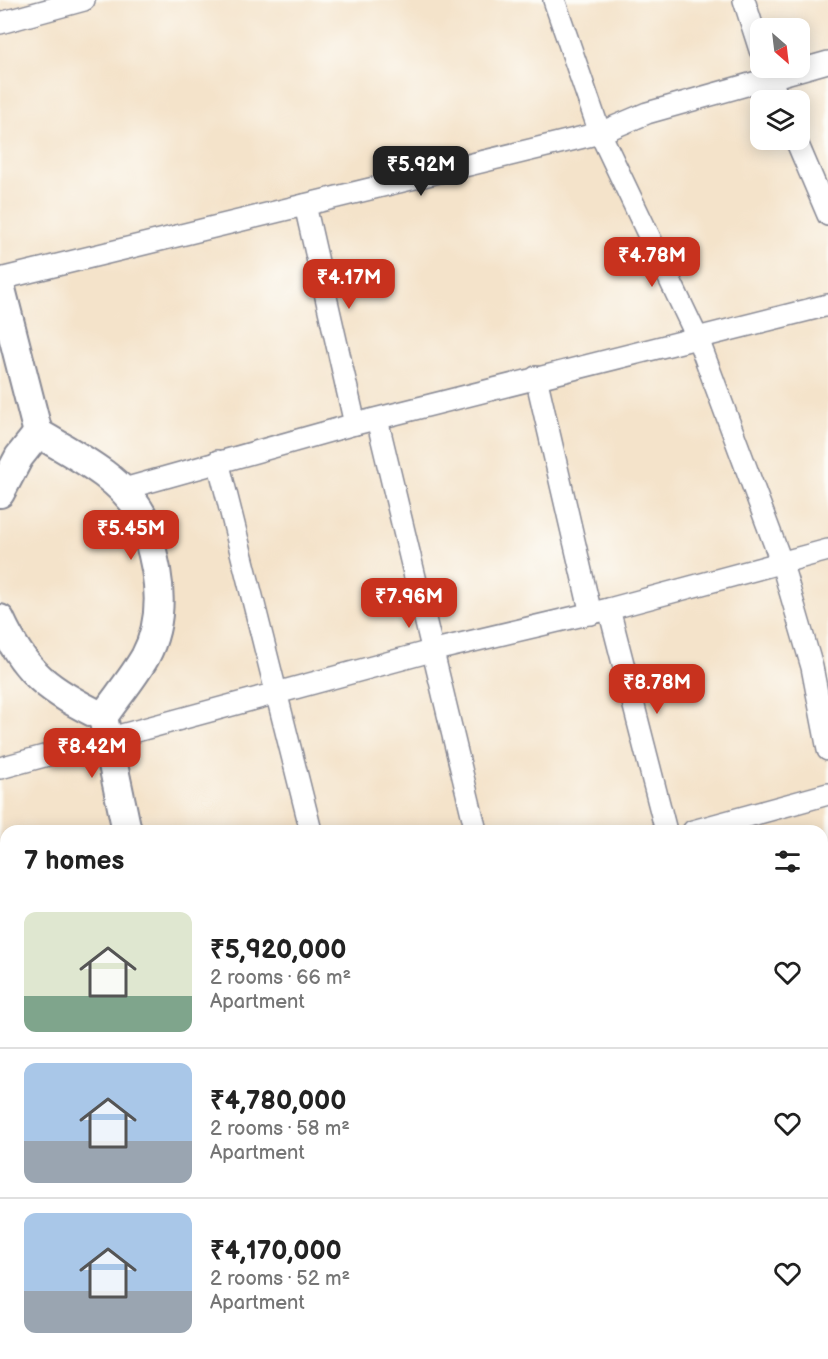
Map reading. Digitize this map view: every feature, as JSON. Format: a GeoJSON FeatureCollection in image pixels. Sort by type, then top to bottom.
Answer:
{"type":"FeatureCollection","features":[{"type":"Feature","properties":{"kind":"street"},"geometry":{"type":"LineString","coordinates":[[0,23],[84,0]]}},
{"type":"Feature","properties":{"kind":"street"},"geometry":{"type":"LineString","coordinates":[[554,0],[600,133],[698,339],[782,564],[812,667],[828,750]]}},
{"type":"Feature","properties":{"kind":"street"},"geometry":{"type":"LineString","coordinates":[[744,0],[750,19]]}},
{"type":"Feature","properties":{"kind":"street"},"geometry":{"type":"LineString","coordinates":[[810,65],[828,62]]}},
{"type":"Feature","properties":{"kind":"street"},"geometry":{"type":"LineString","coordinates":[[0,279],[600,133],[647,113],[750,78]]}},
{"type":"Feature","properties":{"kind":"street"},"geometry":{"type":"LineString","coordinates":[[800,150],[828,215]]}},
{"type":"Feature","properties":{"kind":"street"},"geometry":{"type":"LineString","coordinates":[[305,205],[355,424]]}},
{"type":"Feature","properties":{"kind":"street"},"geometry":{"type":"LineString","coordinates":[[0,285],[38,433],[94,468],[120,490],[142,515],[156,561],[159,590],[156,623],[146,656],[105,728]]}},
{"type":"Feature","properties":{"kind":"street"},"geometry":{"type":"LineString","coordinates":[[120,490],[377,418],[828,305]]}},
{"type":"Feature","properties":{"kind":"street"},"geometry":{"type":"LineString","coordinates":[[536,377],[600,612],[664,825]]}},
{"type":"Feature","properties":{"kind":"street"},"geometry":{"type":"LineString","coordinates":[[377,418],[435,650],[475,825]]}},
{"type":"Feature","properties":{"kind":"street"},"geometry":{"type":"LineString","coordinates":[[0,493],[19,457],[38,433]]}},
{"type":"Feature","properties":{"kind":"street"},"geometry":{"type":"LineString","coordinates":[[218,462],[310,825]]}},
{"type":"Feature","properties":{"kind":"street"},"geometry":{"type":"LineString","coordinates":[[0,768],[105,728],[278,693],[435,650],[600,612],[828,550]]}},
{"type":"Feature","properties":{"kind":"street"},"geometry":{"type":"LineString","coordinates":[[0,619],[11,644],[36,676],[105,728],[126,825]]}},
{"type":"Feature","properties":{"kind":"street"},"geometry":{"type":"LineString","coordinates":[[715,825],[828,794]]}}]}
